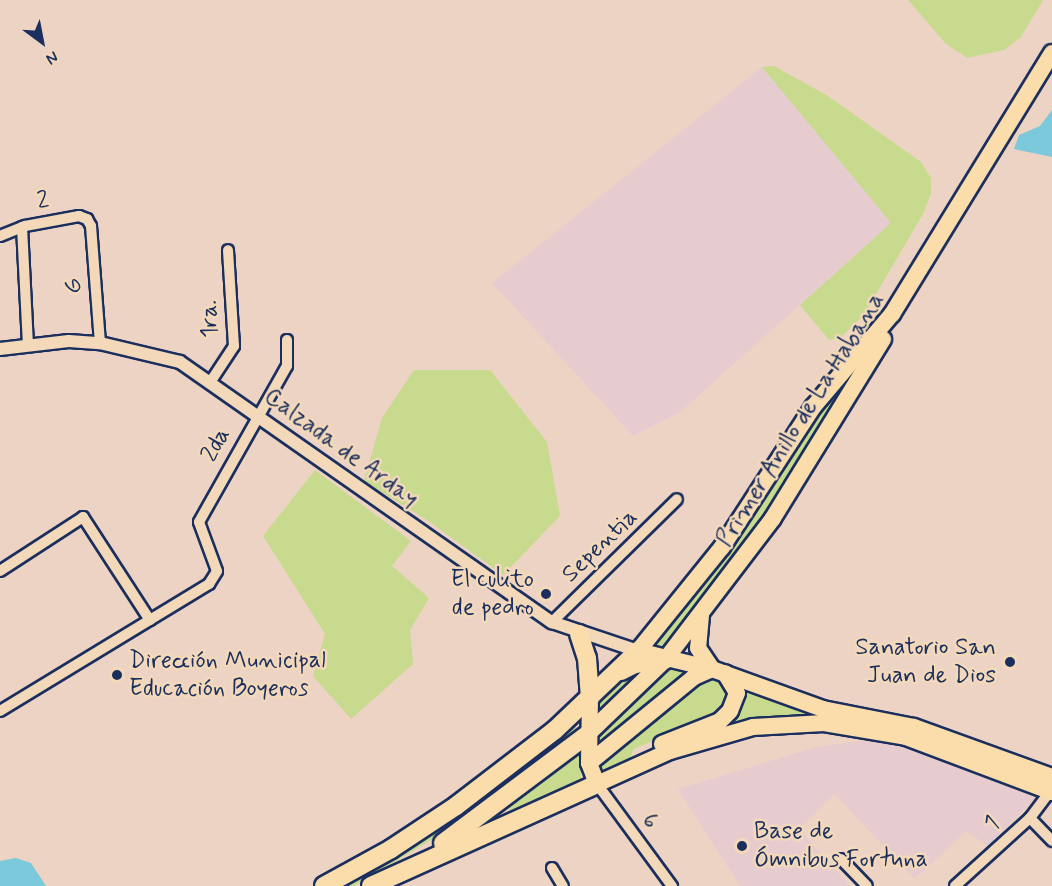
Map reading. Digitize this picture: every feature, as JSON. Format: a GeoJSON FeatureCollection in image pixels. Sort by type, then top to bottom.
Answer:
{"type":"FeatureCollection","features":[{"type":"Feature","properties":{"kind":"highway","name":"Primer Anillo de La Habana"},"geometry":{"type":"LineString","coordinates":[[399,872],[472,824],[588,734],[665,660],[773,518],[855,387],[918,275],[1052,53]]}},
{"type":"Feature","properties":{"kind":"highway","name":"Primer Anillo de La Habana"},"geometry":{"type":"LineString","coordinates":[[638,651],[722,547],[813,407],[876,336],[918,275]]}},
{"type":"Feature","properties":{"kind":"highway"},"geometry":{"type":"LineString","coordinates":[[844,370],[855,387]]}},
{"type":"Feature","properties":{"kind":"highway"},"geometry":{"type":"LineString","coordinates":[[631,769],[653,749],[720,721],[730,711],[737,693],[698,648],[702,612]]}},
{"type":"Feature","properties":{"kind":"highway"},"geometry":{"type":"LineString","coordinates":[[579,634],[587,658],[590,698],[589,763],[597,784]]}},
{"type":"Feature","properties":{"kind":"highway"},"geometry":{"type":"LineString","coordinates":[[324,886],[391,849],[456,806],[590,698],[638,651],[665,660],[719,671],[823,709],[915,727],[1052,788]]}},
{"type":"Feature","properties":{"kind":"highway"},"geometry":{"type":"LineString","coordinates":[[612,677],[630,665],[665,660]]}},
{"type":"Feature","properties":{"kind":"highway"},"geometry":{"type":"LineString","coordinates":[[589,763],[694,677],[719,671]]}},
{"type":"Feature","properties":{"kind":"highway"},"geometry":{"type":"LineString","coordinates":[[372,886],[670,751],[753,727],[824,723],[906,737],[1052,788]]}},
{"type":"Feature","properties":{"kind":"street","name":"2"},"geometry":{"type":"LineString","coordinates":[[0,236],[21,227],[79,216],[91,226]]}},
{"type":"Feature","properties":{"kind":"street","name":"G"},"geometry":{"type":"LineString","coordinates":[[91,226],[100,343]]}},
{"type":"Feature","properties":{"kind":"street"},"geometry":{"type":"LineString","coordinates":[[21,227],[28,344]]}},
{"type":"Feature","properties":{"kind":"street","name":"1ra."},"geometry":{"type":"LineString","coordinates":[[211,381],[234,346],[228,250]]}},
{"type":"Feature","properties":{"kind":"street","name":"2da"},"geometry":{"type":"LineString","coordinates":[[150,620],[209,584],[217,571],[199,522],[257,413],[287,366],[287,340]]}},
{"type":"Feature","properties":{"kind":"street","name":"Calzada de Arday"},"geometry":{"type":"LineString","coordinates":[[0,350],[28,344],[100,343],[180,362],[257,413],[552,622],[579,634],[638,651]]}},
{"type":"Feature","properties":{"kind":"street","name":"Sepentia"},"geometry":{"type":"LineString","coordinates":[[552,622],[677,499]]}},
{"type":"Feature","properties":{"kind":"street"},"geometry":{"type":"LineString","coordinates":[[0,572],[83,517],[150,620],[0,711]]}},
{"type":"Feature","properties":{"kind":"street","name":"6"},"geometry":{"type":"LineString","coordinates":[[597,784],[672,886]]}},
{"type":"Feature","properties":{"kind":"street","name":"1"},"geometry":{"type":"LineString","coordinates":[[955,886],[1030,818],[1052,788]]}},
{"type":"Feature","properties":{"kind":"street"},"geometry":{"type":"LineString","coordinates":[[1030,818],[1052,841]]}},
{"type":"Feature","properties":{"kind":"street"},"geometry":{"type":"LineString","coordinates":[[841,858],[867,886]]}},
{"type":"Feature","properties":{"kind":"street"},"geometry":{"type":"LineString","coordinates":[[552,868],[563,886]]}},
{"type":"Feature","properties":{"kind":"shaded area"},"geometry":{"type":"Polygon","coordinates":[[[762,67],[891,223],[679,413],[633,436],[492,283],[762,67]]]}},
{"type":"Feature","properties":{"kind":"shaded area"},"geometry":{"type":"Polygon","coordinates":[[[889,738],[1036,798],[988,846],[966,831],[915,879],[834,794],[799,829],[850,886],[740,886],[678,789],[820,746],[889,738]]]}},
{"type":"Feature","properties":{"kind":"green space"},"geometry":{"type":"Polygon","coordinates":[[[908,0],[1043,0],[1021,37],[1004,50],[967,58],[946,44],[908,0]]]}},
{"type":"Feature","properties":{"kind":"green space"},"geometry":{"type":"Polygon","coordinates":[[[774,66],[828,96],[921,162],[931,178],[931,193],[923,214],[863,316],[840,338],[829,340],[800,305],[891,223],[762,67],[774,66]]]}},
{"type":"Feature","properties":{"kind":"green space"},"geometry":{"type":"Polygon","coordinates":[[[414,370],[490,370],[547,442],[560,516],[503,575],[427,520],[364,481],[382,418],[414,370]]]}},
{"type":"Feature","properties":{"kind":"green space"},"geometry":{"type":"Polygon","coordinates":[[[846,392],[749,540],[714,587],[662,647],[647,645],[823,407],[846,392]]]}},
{"type":"Feature","properties":{"kind":"green space"},"geometry":{"type":"Polygon","coordinates":[[[315,470],[411,541],[392,566],[429,598],[410,630],[413,664],[351,719],[313,676],[325,634],[263,536],[315,470]]]}},
{"type":"Feature","properties":{"kind":"green space"},"geometry":{"type":"Polygon","coordinates":[[[645,667],[599,715],[596,715],[595,703],[619,678],[645,667]]]}},
{"type":"Feature","properties":{"kind":"green space"},"geometry":{"type":"Polygon","coordinates":[[[661,667],[689,671],[596,751],[592,736],[661,667]]]}},
{"type":"Feature","properties":{"kind":"green space"},"geometry":{"type":"Polygon","coordinates":[[[706,676],[718,678],[729,692],[725,709],[634,749],[627,764],[598,775],[596,763],[706,676]]]}},
{"type":"Feature","properties":{"kind":"green space"},"geometry":{"type":"Polygon","coordinates":[[[741,684],[892,729],[710,730],[741,684]]]}},
{"type":"Feature","properties":{"kind":"green space"},"geometry":{"type":"Polygon","coordinates":[[[577,723],[574,737],[468,818],[354,886],[338,886],[577,723]]]}},
{"type":"Feature","properties":{"kind":"green space"},"geometry":{"type":"Polygon","coordinates":[[[581,748],[581,785],[511,815],[509,804],[581,748]]]}},
{"type":"Feature","properties":{"kind":"water"},"geometry":{"type":"Polygon","coordinates":[[[1052,110],[1052,157],[1014,149],[1019,135],[1040,126],[1052,110]]]}},
{"type":"Feature","properties":{"kind":"water"},"geometry":{"type":"Polygon","coordinates":[[[16,858],[31,863],[46,886],[0,886],[0,861],[16,858]]]}},
{"type":"Feature","properties":{"kind":"place","name":"El culito de pedro"},"geometry":{"type":"Point","coordinates":[546,594]}},
{"type":"Feature","properties":{"kind":"place","name":"Sanatorio San Juan de Dios"},"geometry":{"type":"Point","coordinates":[1010,662]}},
{"type":"Feature","properties":{"kind":"place","name":"Dirección Municipal Educación Boyeros"},"geometry":{"type":"Point","coordinates":[117,675]}},
{"type":"Feature","properties":{"kind":"place","name":"Base de Ómnibus Fortuna"},"geometry":{"type":"Point","coordinates":[742,846]}}]}
